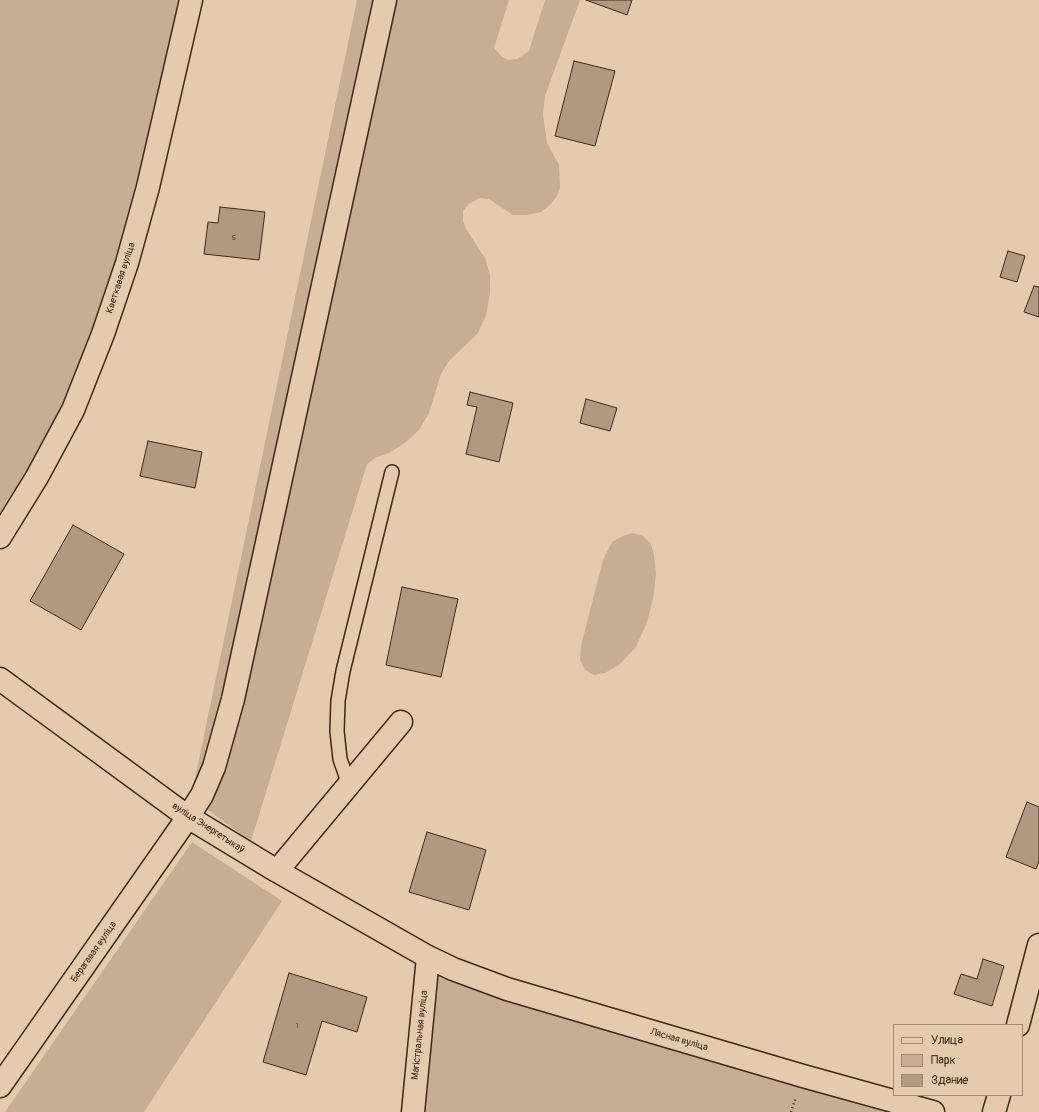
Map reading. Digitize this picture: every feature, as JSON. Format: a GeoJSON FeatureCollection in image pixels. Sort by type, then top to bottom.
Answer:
{"type":"FeatureCollection","features":[{"type":"Feature","properties":{"kind":"street","name":"Кветкавая вуліца"},"geometry":{"type":"LineString","coordinates":[[0,537],[38,477],[73,410],[103,334],[127,263],[148,187],[191,0]]}},
{"type":"Feature","properties":{"kind":"street","name":"Берагавая вуліца"},"geometry":{"type":"LineString","coordinates":[[0,1086],[188,817],[202,795],[214,767],[233,699],[385,0]]}},
{"type":"Feature","properties":{"kind":"street","name":"вуліца Энергетыкаў"},"geometry":{"type":"LineString","coordinates":[[0,679],[188,817],[277,871],[428,957]]}},
{"type":"Feature","properties":{"kind":"street"},"geometry":{"type":"LineString","coordinates":[[277,871],[401,722]]}},
{"type":"Feature","properties":{"kind":"street"},"geometry":{"type":"LineString","coordinates":[[1018,1024],[1039,945]]}},
{"type":"Feature","properties":{"kind":"street","name":"Магістральная вуліца"},"geometry":{"type":"LineString","coordinates":[[413,1112],[428,957]]}},
{"type":"Feature","properties":{"kind":"street","name":"Лясная вуліца"},"geometry":{"type":"LineString","coordinates":[[428,957],[453,969],[507,989],[803,1076],[933,1112]]}},
{"type":"Feature","properties":{"kind":"street"},"geometry":{"type":"LineString","coordinates":[[994,1112],[999,1096]]}},
{"type":"Feature","properties":{"kind":"lane"},"geometry":{"type":"LineString","coordinates":[[349,785],[340,759],[337,731],[338,701],[343,671],[392,472]]}},
{"type":"Feature","properties":{"kind":"green space"},"geometry":{"type":"Polygon","coordinates":[[[0,0],[191,0],[103,334],[0,537],[0,0]]]}},
{"type":"Feature","properties":{"kind":"green space"},"geometry":{"type":"Polygon","coordinates":[[[357,0],[509,0],[494,48],[502,57],[509,60],[517,59],[529,51],[545,0],[580,0],[545,96],[543,115],[547,143],[559,165],[560,187],[557,196],[551,204],[541,212],[527,215],[513,215],[489,199],[479,198],[469,204],[463,211],[463,221],[466,229],[485,258],[490,275],[490,293],[486,315],[478,333],[449,361],[441,374],[429,413],[419,430],[405,443],[389,453],[375,458],[367,464],[251,841],[191,798],[357,0]]]}},
{"type":"Feature","properties":{"kind":"green space"},"geometry":{"type":"Polygon","coordinates":[[[633,533],[643,536],[651,544],[654,555],[656,574],[653,599],[647,622],[636,647],[619,665],[605,673],[594,675],[585,670],[580,660],[581,646],[603,560],[612,542],[633,533]]]}},
{"type":"Feature","properties":{"kind":"green space"},"geometry":{"type":"Polygon","coordinates":[[[192,842],[282,901],[144,1112],[5,1112],[192,842]]]}},
{"type":"Feature","properties":{"kind":"green space"},"geometry":{"type":"Polygon","coordinates":[[[428,957],[933,1112],[413,1112],[428,957]]]}},
{"type":"Feature","properties":{"kind":"building"},"geometry":{"type":"Polygon","coordinates":[[[586,0],[632,0],[627,15],[586,0]]]}},
{"type":"Feature","properties":{"kind":"building"},"geometry":{"type":"Polygon","coordinates":[[[574,61],[615,71],[595,146],[555,136],[574,61]]]}},
{"type":"Feature","properties":{"kind":"building"},"geometry":{"type":"Polygon","coordinates":[[[220,207],[265,212],[259,260],[204,254],[208,222],[218,223],[220,207]]]}},
{"type":"Feature","properties":{"kind":"building"},"geometry":{"type":"Polygon","coordinates":[[[1008,251],[1025,256],[1017,282],[1000,277],[1008,251]]]}},
{"type":"Feature","properties":{"kind":"building"},"geometry":{"type":"Polygon","coordinates":[[[1034,286],[1039,287],[1039,317],[1024,312],[1034,286]]]}},
{"type":"Feature","properties":{"kind":"building"},"geometry":{"type":"Polygon","coordinates":[[[470,392],[513,403],[499,462],[466,454],[477,407],[467,405],[470,392]]]}},
{"type":"Feature","properties":{"kind":"building"},"geometry":{"type":"Polygon","coordinates":[[[586,399],[617,408],[610,431],[580,423],[586,399]]]}},
{"type":"Feature","properties":{"kind":"building"},"geometry":{"type":"Polygon","coordinates":[[[148,441],[202,452],[195,488],[140,476],[148,441]]]}},
{"type":"Feature","properties":{"kind":"building"},"geometry":{"type":"Polygon","coordinates":[[[73,525],[124,554],[81,630],[30,601],[73,525]]]}},
{"type":"Feature","properties":{"kind":"building"},"geometry":{"type":"Polygon","coordinates":[[[402,587],[458,599],[441,677],[386,665],[402,587]]]}},
{"type":"Feature","properties":{"kind":"building"},"geometry":{"type":"Polygon","coordinates":[[[1027,802],[1039,807],[1039,861],[1036,869],[1006,857],[1027,802]]]}},
{"type":"Feature","properties":{"kind":"building"},"geometry":{"type":"Polygon","coordinates":[[[427,832],[486,850],[469,910],[409,892],[427,832]]]}},
{"type":"Feature","properties":{"kind":"building"},"geometry":{"type":"Polygon","coordinates":[[[983,959],[1004,966],[992,1006],[954,994],[961,974],[977,979],[983,959]]]}},
{"type":"Feature","properties":{"kind":"building"},"geometry":{"type":"Polygon","coordinates":[[[289,973],[367,997],[357,1032],[322,1021],[306,1075],[263,1062],[289,973]]]}}]}
